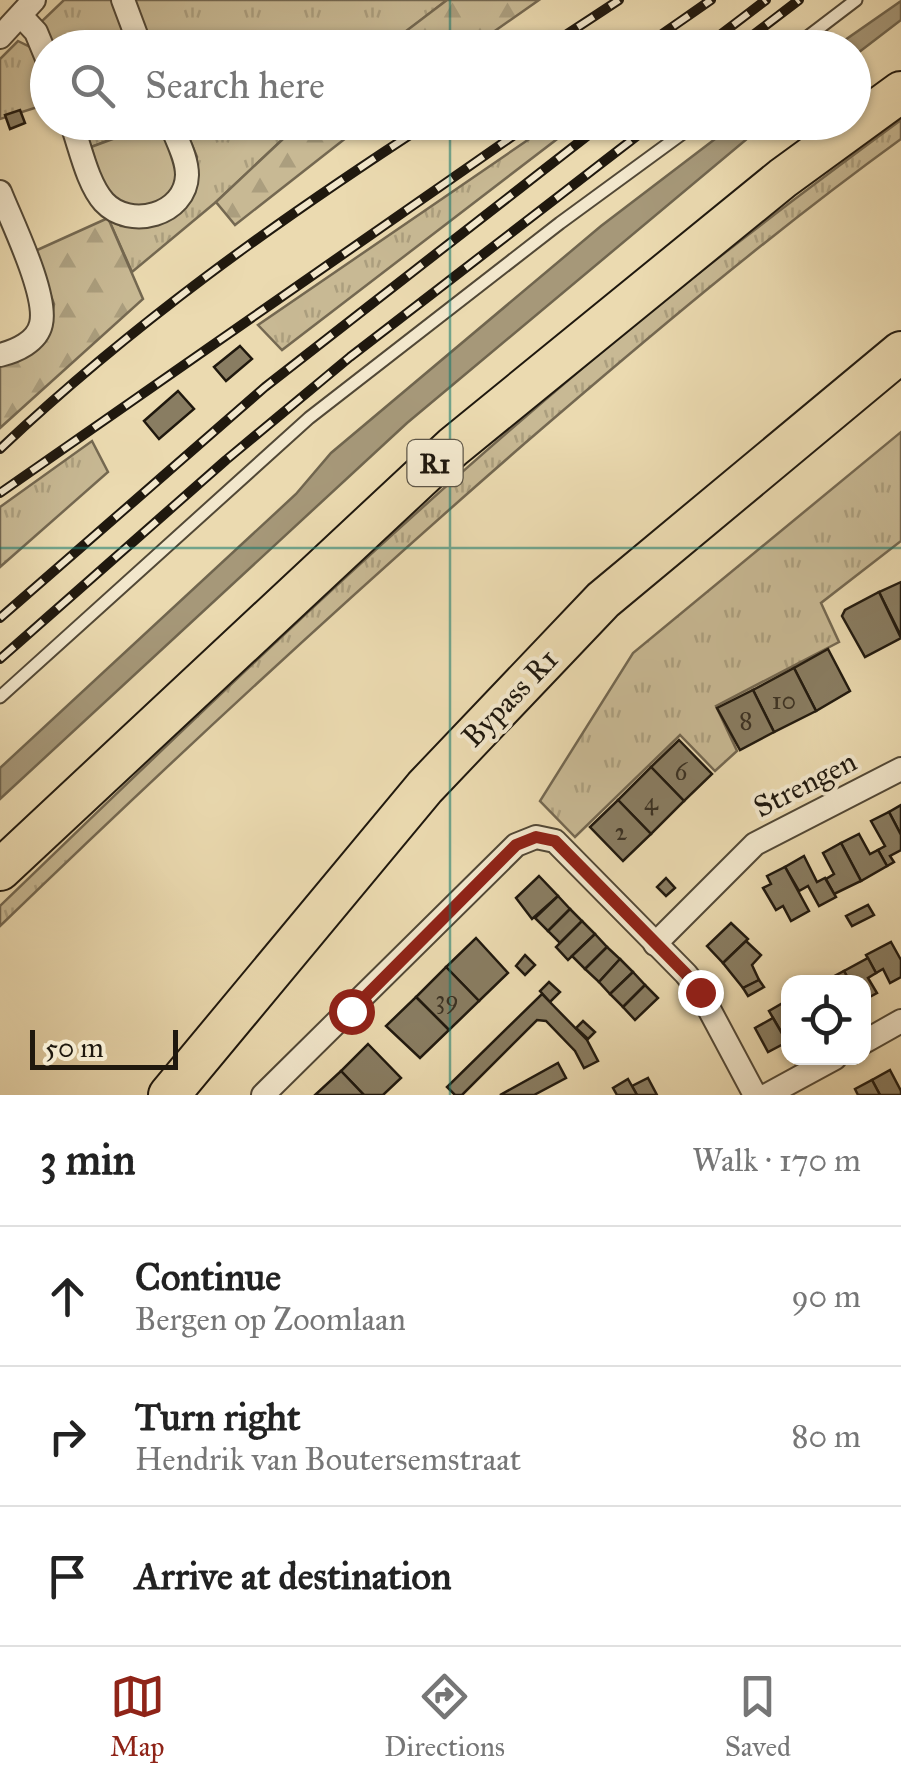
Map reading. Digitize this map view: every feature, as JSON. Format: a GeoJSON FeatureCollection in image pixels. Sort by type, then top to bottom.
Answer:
{"type":"FeatureCollection","features":[{"type":"Feature","properties":{"kind":"highway","name":"R1"},"geometry":{"type":"LineString","coordinates":[[871,114],[901,92]]}},
{"type":"Feature","properties":{"kind":"highway","name":"R1"},"geometry":{"type":"LineString","coordinates":[[0,870],[453,447],[836,140]]}},
{"type":"Feature","properties":{"kind":"highway","name":"Bypass R1"},"geometry":{"type":"LineString","coordinates":[[170,1095],[425,787],[603,600],[901,352]]}},
{"type":"Feature","properties":{"kind":"street"},"geometry":{"type":"LineString","coordinates":[[123,0],[134,30]]}},
{"type":"Feature","properties":{"kind":"street"},"geometry":{"type":"LineString","coordinates":[[0,37],[28,8]]}},
{"type":"Feature","properties":{"kind":"street"},"geometry":{"type":"LineString","coordinates":[[78,140],[98,194],[114,210],[138,218],[170,206],[185,185],[185,160],[177,140]]}},
{"type":"Feature","properties":{"kind":"street"},"geometry":{"type":"LineString","coordinates":[[0,192],[42,300],[42,314],[41,327],[28,343],[0,355]]}},
{"type":"Feature","properties":{"kind":"street","name":"Strengen"},"geometry":{"type":"LineString","coordinates":[[656,944],[755,844],[901,769]]}},
{"type":"Feature","properties":{"kind":"street"},"geometry":{"type":"LineString","coordinates":[[263,1095],[516,845],[536,837],[555,841],[686,974],[700,992],[755,1095]]}},
{"type":"Feature","properties":{"kind":"street"},"geometry":{"type":"LineString","coordinates":[[871,1038],[901,1021]]}},
{"type":"Feature","properties":{"kind":"street"},"geometry":{"type":"LineString","coordinates":[[766,1095],[822,1065]]}},
{"type":"Feature","properties":{"kind":"lane"},"geometry":{"type":"LineString","coordinates":[[817,30],[856,0]]}},
{"type":"Feature","properties":{"kind":"lane"},"geometry":{"type":"LineString","coordinates":[[0,697],[309,418],[673,140]]}},
{"type":"Feature","properties":{"kind":"green space"},"geometry":{"type":"Polygon","coordinates":[[[64,0],[114,0],[125,30],[44,30],[41,22],[64,0]]]}},
{"type":"Feature","properties":{"kind":"green space"},"geometry":{"type":"Polygon","coordinates":[[[132,0],[447,0],[408,30],[145,30],[132,0]]]}},
{"type":"Feature","properties":{"kind":"green space"},"geometry":{"type":"Polygon","coordinates":[[[447,0],[539,0],[496,30],[407,30],[447,0]]]}},
{"type":"Feature","properties":{"kind":"green space"},"geometry":{"type":"Polygon","coordinates":[[[18,41],[30,47],[30,109],[0,119],[0,59],[18,41]]]}},
{"type":"Feature","properties":{"kind":"green space"},"geometry":{"type":"Polygon","coordinates":[[[901,120],[901,139],[662,326],[524,444],[259,682],[0,926],[0,906],[402,526],[654,309],[901,120]]]}},
{"type":"Feature","properties":{"kind":"green space"},"geometry":{"type":"Polygon","coordinates":[[[88,140],[110,140],[91,147],[88,140]]]}},
{"type":"Feature","properties":{"kind":"green space"},"geometry":{"type":"Polygon","coordinates":[[[110,140],[168,140],[176,169],[173,187],[148,205],[116,200],[105,187],[91,147],[110,140]]]}},
{"type":"Feature","properties":{"kind":"green space"},"geometry":{"type":"Polygon","coordinates":[[[190,140],[282,140],[132,272],[108,218],[121,226],[141,226],[193,183],[197,157],[190,140]]]}},
{"type":"Feature","properties":{"kind":"green space"},"geometry":{"type":"Polygon","coordinates":[[[282,140],[343,140],[235,225],[216,202],[282,140]]]}},
{"type":"Feature","properties":{"kind":"green space"},"geometry":{"type":"Polygon","coordinates":[[[528,140],[556,140],[282,350],[258,325],[528,140]]]}},
{"type":"Feature","properties":{"kind":"green space"},"geometry":{"type":"Polygon","coordinates":[[[108,218],[143,299],[0,428],[0,365],[52,316],[54,304],[35,251],[108,218]]]}},
{"type":"Feature","properties":{"kind":"green space"},"geometry":{"type":"Polygon","coordinates":[[[901,432],[901,541],[821,603],[839,642],[716,706],[737,751],[715,771],[680,735],[575,837],[540,801],[633,653],[901,432]]]}},
{"type":"Feature","properties":{"kind":"green space"},"geometry":{"type":"Polygon","coordinates":[[[92,441],[108,472],[0,567],[0,507],[92,441]]]}},
{"type":"Feature","properties":{"kind":"shaded area"},"geometry":{"type":"Polygon","coordinates":[[[901,1],[901,20],[871,43],[871,30],[859,30],[901,1]]]}},
{"type":"Feature","properties":{"kind":"shaded area"},"geometry":{"type":"Polygon","coordinates":[[[714,140],[746,140],[407,423],[0,799],[0,768],[296,494],[331,453],[601,226],[714,140]]]}},
{"type":"Feature","properties":{"kind":"building"},"geometry":{"type":"Polygon","coordinates":[[[20,110],[25,123],[10,129],[5,115],[20,110]]]}},
{"type":"Feature","properties":{"kind":"building"},"geometry":{"type":"Polygon","coordinates":[[[240,346],[252,359],[226,381],[214,367],[240,346]]]}},
{"type":"Feature","properties":{"kind":"building"},"geometry":{"type":"Polygon","coordinates":[[[178,391],[194,409],[159,439],[144,421],[178,391]]]}},
{"type":"Feature","properties":{"kind":"building"},"geometry":{"type":"Polygon","coordinates":[[[901,582],[901,636],[879,592],[901,582]]]}},
{"type":"Feature","properties":{"kind":"building"},"geometry":{"type":"Polygon","coordinates":[[[879,592],[901,638],[865,657],[842,616],[845,610],[879,592]]]}},
{"type":"Feature","properties":{"kind":"building"},"geometry":{"type":"Polygon","coordinates":[[[828,649],[850,691],[816,711],[794,668],[828,649]]]}},
{"type":"Feature","properties":{"kind":"building"},"geometry":{"type":"Polygon","coordinates":[[[794,668],[816,711],[774,732],[753,690],[794,668]]]}},
{"type":"Feature","properties":{"kind":"building"},"geometry":{"type":"Polygon","coordinates":[[[753,690],[774,732],[740,750],[717,708],[753,690]]]}},
{"type":"Feature","properties":{"kind":"building"},"geometry":{"type":"Polygon","coordinates":[[[679,740],[712,774],[684,801],[651,767],[679,740]]]}},
{"type":"Feature","properties":{"kind":"building"},"geometry":{"type":"Polygon","coordinates":[[[651,767],[684,801],[651,834],[618,800],[651,767]]]}},
{"type":"Feature","properties":{"kind":"building"},"geometry":{"type":"Polygon","coordinates":[[[618,800],[651,834],[623,861],[590,827],[618,800]]]}},
{"type":"Feature","properties":{"kind":"building"},"geometry":{"type":"Polygon","coordinates":[[[901,805],[901,835],[889,812],[901,805]]]}},
{"type":"Feature","properties":{"kind":"building"},"geometry":{"type":"Polygon","coordinates":[[[889,812],[901,835],[901,850],[890,856],[894,862],[887,866],[878,850],[885,846],[871,821],[889,812]]]}},
{"type":"Feature","properties":{"kind":"building"},"geometry":{"type":"Polygon","coordinates":[[[859,834],[870,854],[878,850],[887,866],[861,881],[841,843],[859,834]]]}},
{"type":"Feature","properties":{"kind":"building"},"geometry":{"type":"Polygon","coordinates":[[[841,843],[861,881],[834,894],[826,879],[834,874],[823,853],[841,843]]]}},
{"type":"Feature","properties":{"kind":"building"},"geometry":{"type":"Polygon","coordinates":[[[804,856],[817,882],[825,878],[836,897],[819,906],[808,886],[799,891],[785,867],[804,856]]]}},
{"type":"Feature","properties":{"kind":"building"},"geometry":{"type":"Polygon","coordinates":[[[785,867],[809,911],[791,921],[783,906],[776,910],[763,888],[771,884],[767,876],[785,867]]]}},
{"type":"Feature","properties":{"kind":"building"},"geometry":{"type":"Polygon","coordinates":[[[539,876],[558,896],[532,919],[516,898],[539,876]]]}},
{"type":"Feature","properties":{"kind":"building"},"geometry":{"type":"Polygon","coordinates":[[[666,878],[675,888],[666,896],[657,887],[666,878]]]}},
{"type":"Feature","properties":{"kind":"building"},"geometry":{"type":"Polygon","coordinates":[[[558,896],[570,909],[548,931],[535,918],[558,896]]]}},
{"type":"Feature","properties":{"kind":"building"},"geometry":{"type":"Polygon","coordinates":[[[868,905],[874,915],[852,926],[846,916],[868,905]]]}},
{"type":"Feature","properties":{"kind":"building"},"geometry":{"type":"Polygon","coordinates":[[[570,909],[582,921],[560,943],[548,931],[570,909]]]}},
{"type":"Feature","properties":{"kind":"building"},"geometry":{"type":"Polygon","coordinates":[[[582,921],[595,934],[568,960],[556,947],[582,921]]]}},
{"type":"Feature","properties":{"kind":"building"},"geometry":{"type":"Polygon","coordinates":[[[731,923],[748,939],[723,963],[707,946],[731,923]]]}},
{"type":"Feature","properties":{"kind":"building"},"geometry":{"type":"Polygon","coordinates":[[[595,934],[607,947],[585,969],[572,956],[595,934]]]}},
{"type":"Feature","properties":{"kind":"building"},"geometry":{"type":"Polygon","coordinates":[[[476,938],[508,973],[479,1001],[446,967],[476,938]]]}},
{"type":"Feature","properties":{"kind":"building"},"geometry":{"type":"Polygon","coordinates":[[[746,941],[761,955],[752,965],[759,980],[743,988],[723,963],[746,941]]]}},
{"type":"Feature","properties":{"kind":"building"},"geometry":{"type":"Polygon","coordinates":[[[891,942],[901,960],[901,977],[890,983],[883,969],[876,973],[866,955],[891,942]]]}},
{"type":"Feature","properties":{"kind":"building"},"geometry":{"type":"Polygon","coordinates":[[[607,947],[620,959],[599,982],[585,969],[607,947]]]}},
{"type":"Feature","properties":{"kind":"building"},"geometry":{"type":"Polygon","coordinates":[[[525,955],[535,965],[525,975],[516,966],[525,955]]]}},
{"type":"Feature","properties":{"kind":"building"},"geometry":{"type":"Polygon","coordinates":[[[868,958],[876,973],[846,975],[844,971],[868,958]]]}},
{"type":"Feature","properties":{"kind":"building"},"geometry":{"type":"Polygon","coordinates":[[[620,959],[633,972],[610,994],[599,982],[620,959]]]}},
{"type":"Feature","properties":{"kind":"building"},"geometry":{"type":"Polygon","coordinates":[[[446,967],[479,1001],[449,1030],[416,997],[446,967]]]}},
{"type":"Feature","properties":{"kind":"building"},"geometry":{"type":"Polygon","coordinates":[[[633,972],[645,985],[623,1007],[610,994],[633,972]]]}},
{"type":"Feature","properties":{"kind":"building"},"geometry":{"type":"Polygon","coordinates":[[[759,980],[764,987],[748,996],[743,988],[759,980]]]}},
{"type":"Feature","properties":{"kind":"building"},"geometry":{"type":"Polygon","coordinates":[[[549,982],[560,992],[550,1002],[540,991],[549,982]]]}},
{"type":"Feature","properties":{"kind":"building"},"geometry":{"type":"Polygon","coordinates":[[[645,985],[658,998],[635,1020],[623,1007],[645,985]]]}},
{"type":"Feature","properties":{"kind":"building"},"geometry":{"type":"Polygon","coordinates":[[[542,994],[587,1040],[598,1061],[584,1068],[575,1051],[546,1021],[537,1020],[462,1095],[455,1095],[447,1087],[542,994]]]}},
{"type":"Feature","properties":{"kind":"building"},"geometry":{"type":"Polygon","coordinates":[[[416,997],[449,1030],[420,1058],[386,1026],[416,997]]]}},
{"type":"Feature","properties":{"kind":"building"},"geometry":{"type":"Polygon","coordinates":[[[781,1004],[781,1032],[769,1011],[781,1004]]]}},
{"type":"Feature","properties":{"kind":"building"},"geometry":{"type":"Polygon","coordinates":[[[773,1018],[781,1032],[781,1045],[768,1052],[755,1028],[773,1018]]]}},
{"type":"Feature","properties":{"kind":"building"},"geometry":{"type":"Polygon","coordinates":[[[583,1021],[595,1032],[588,1039],[576,1028],[583,1021]]]}},
{"type":"Feature","properties":{"kind":"building"},"geometry":{"type":"Polygon","coordinates":[[[368,1044],[401,1078],[383,1095],[364,1095],[341,1071],[368,1044]]]}},
{"type":"Feature","properties":{"kind":"building"},"geometry":{"type":"Polygon","coordinates":[[[558,1063],[566,1078],[534,1095],[500,1095],[558,1063]]]}},
{"type":"Feature","properties":{"kind":"building"},"geometry":{"type":"Polygon","coordinates":[[[890,1070],[901,1095],[880,1095],[872,1080],[890,1070]]]}},
{"type":"Feature","properties":{"kind":"building"},"geometry":{"type":"Polygon","coordinates":[[[341,1071],[364,1095],[315,1095],[341,1071]]]}},
{"type":"Feature","properties":{"kind":"building"},"geometry":{"type":"Polygon","coordinates":[[[648,1078],[657,1095],[637,1095],[632,1086],[648,1078]]]}},
{"type":"Feature","properties":{"kind":"building"},"geometry":{"type":"Polygon","coordinates":[[[628,1079],[637,1095],[617,1095],[613,1088],[628,1079]]]}},
{"type":"Feature","properties":{"kind":"building"},"geometry":{"type":"Polygon","coordinates":[[[872,1080],[880,1095],[858,1095],[855,1089],[872,1080]]]}},
{"type":"Feature","properties":{"kind":"railway"},"geometry":{"type":"LineString","coordinates":[[573,30],[619,0]]}},
{"type":"Feature","properties":{"kind":"railway"},"geometry":{"type":"LineString","coordinates":[[668,30],[711,0]]}},
{"type":"Feature","properties":{"kind":"railway"},"geometry":{"type":"LineString","coordinates":[[727,30],[766,0]]}},
{"type":"Feature","properties":{"kind":"railway"},"geometry":{"type":"LineString","coordinates":[[760,30],[799,0]]}},
{"type":"Feature","properties":{"kind":"railway"},"geometry":{"type":"LineString","coordinates":[[0,449],[101,359],[207,276],[403,140]]}},
{"type":"Feature","properties":{"kind":"railway"},"geometry":{"type":"LineString","coordinates":[[0,493],[507,140]]}},
{"type":"Feature","properties":{"kind":"railway"},"geometry":{"type":"LineString","coordinates":[[0,618],[265,387],[582,140]]}},
{"type":"Feature","properties":{"kind":"railway"},"geometry":{"type":"LineString","coordinates":[[0,659],[226,460],[350,357],[632,140]]}},
{"type":"Feature","properties":{"kind":"route"},"geometry":{"type":"LineString","coordinates":[[351,1011],[516,845],[536,837],[555,841],[700,992]]}}]}
